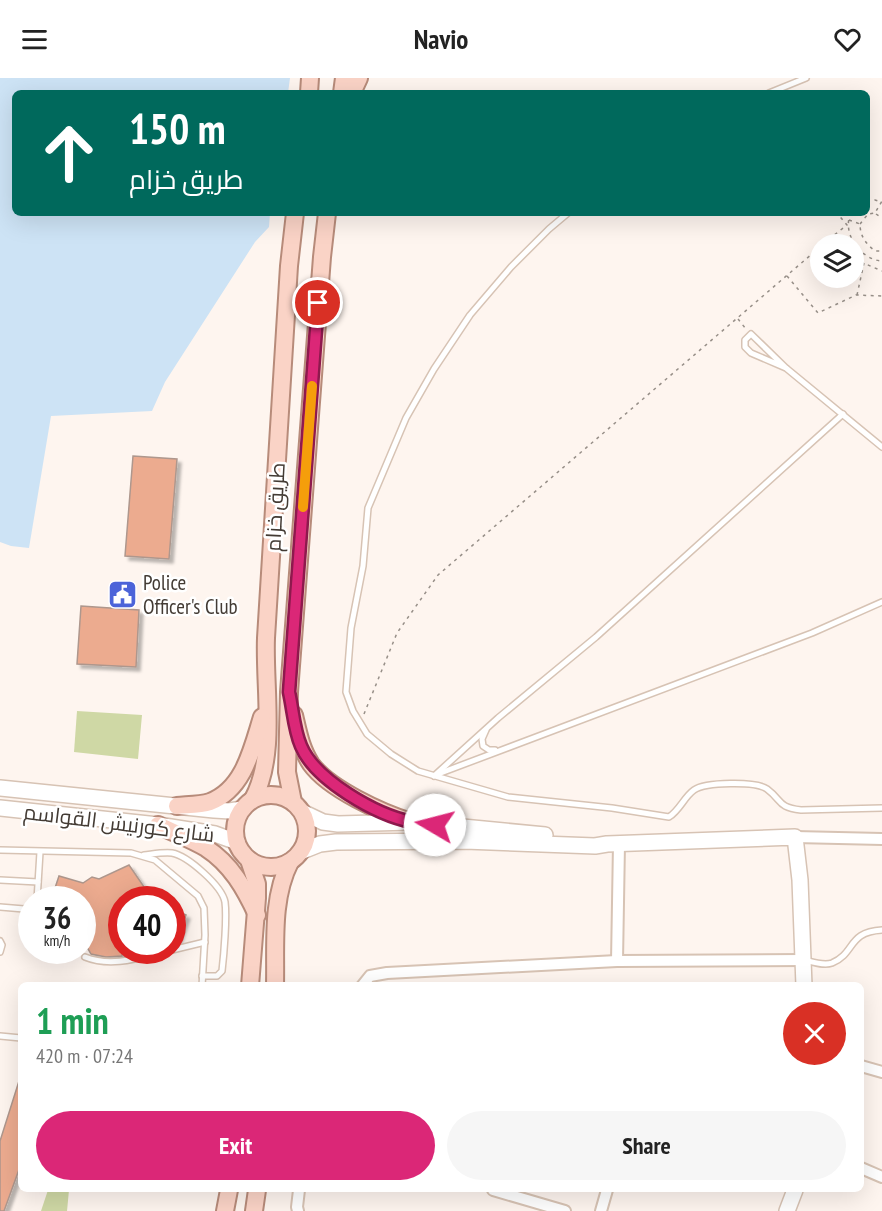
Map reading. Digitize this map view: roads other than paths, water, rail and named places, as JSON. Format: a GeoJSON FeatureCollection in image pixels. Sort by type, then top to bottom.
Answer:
{"type":"FeatureCollection","features":[{"type":"Feature","properties":{"kind":"main road","name":"طريق خزام"},"geometry":{"type":"LineString","coordinates":[[248,804],[261,786],[265,771],[266,641],[289,266],[295,216]]}},
{"type":"Feature","properties":{"kind":"main road","name":"طريق خزام"},"geometry":{"type":"LineString","coordinates":[[298,807],[286,772],[289,692],[327,216]]}},
{"type":"Feature","properties":{"kind":"main road"},"geometry":{"type":"LineString","coordinates":[[289,692],[301,745],[311,765],[328,780],[374,809],[411,822]]}},
{"type":"Feature","properties":{"kind":"main road"},"geometry":{"type":"LineString","coordinates":[[177,806],[208,802],[228,792],[246,765],[267,702]]}},
{"type":"Feature","properties":{"kind":"main road"},"geometry":{"type":"LineString","coordinates":[[250,982],[257,915],[257,884],[249,860],[237,842],[235,831],[237,819],[248,804],[266,795],[280,795],[298,807],[307,825],[306,839],[283,875],[278,896],[274,982]]}},
{"type":"Feature","properties":{"kind":"main road"},"geometry":{"type":"LineString","coordinates":[[158,825],[206,848],[222,861],[245,890],[257,915]]}},
{"type":"Feature","properties":{"kind":"main road"},"geometry":{"type":"LineString","coordinates":[[249,860],[262,866],[276,866],[295,857]]}},
{"type":"Feature","properties":{"kind":"main road"},"geometry":{"type":"LineString","coordinates":[[225,1211],[229,1192]]}},
{"type":"Feature","properties":{"kind":"main road"},"geometry":{"type":"LineString","coordinates":[[254,1211],[257,1192]]}},
{"type":"Feature","properties":{"kind":"street","name":"شارع كورنيش القواسم"},"geometry":{"type":"LineString","coordinates":[[0,788],[230,811],[248,804]]}},
{"type":"Feature","properties":{"kind":"street"},"geometry":{"type":"LineString","coordinates":[[298,807],[323,822],[338,824],[411,822],[596,839],[613,844]]}},
{"type":"Feature","properties":{"kind":"street","name":"شارع كورنيش القواسم"},"geometry":{"type":"LineString","coordinates":[[0,808],[158,825],[215,834],[237,842]]}},
{"type":"Feature","properties":{"kind":"street"},"geometry":{"type":"LineString","coordinates":[[295,857],[320,844],[336,842],[465,841],[595,846],[795,837],[882,839]]}},
{"type":"Feature","properties":{"kind":"street"},"geometry":{"type":"LineString","coordinates":[[795,837],[800,880],[804,982]]}},
{"type":"Feature","properties":{"kind":"street"},"geometry":{"type":"LineString","coordinates":[[613,844],[617,961]]}},
{"type":"Feature","properties":{"kind":"street"},"geometry":{"type":"LineString","coordinates":[[365,982],[370,976],[387,972],[617,961],[804,960]]}},
{"type":"Feature","properties":{"kind":"street"},"geometry":{"type":"LineString","coordinates":[[864,1067],[882,1072]]}},
{"type":"Feature","properties":{"kind":"street"},"geometry":{"type":"LineString","coordinates":[[864,1169],[882,1177]]}},
{"type":"Feature","properties":{"kind":"street"},"geometry":{"type":"LineString","coordinates":[[294,1210],[298,1192]]}},
{"type":"Feature","properties":{"kind":"street"},"geometry":{"type":"LineString","coordinates":[[500,1192],[565,1211]]}},
{"type":"Feature","properties":{"kind":"street"},"geometry":{"type":"LineString","coordinates":[[601,1211],[606,1192]]}},
{"type":"Feature","properties":{"kind":"street"},"geometry":{"type":"LineString","coordinates":[[787,1211],[794,1192]]}},
{"type":"Feature","properties":{"kind":"lane"},"geometry":{"type":"LineString","coordinates":[[776,90],[806,78]]}},
{"type":"Feature","properties":{"kind":"lane"},"geometry":{"type":"LineString","coordinates":[[564,216],[511,267],[470,315],[411,408],[387,460],[368,508],[363,566],[351,627],[346,692],[353,711],[367,734],[391,754],[418,771],[508,797],[612,808],[669,817],[677,812],[694,790],[702,786],[741,783],[755,784],[765,788],[779,803],[788,808],[801,810],[882,808]]}},
{"type":"Feature","properties":{"kind":"lane"},"geometry":{"type":"LineString","coordinates":[[786,369],[751,354],[745,347],[745,340],[751,334],[786,369],[882,447]]}},
{"type":"Feature","properties":{"kind":"lane"},"geometry":{"type":"LineString","coordinates":[[434,776],[487,728],[596,637],[843,414]]}},
{"type":"Feature","properties":{"kind":"lane"},"geometry":{"type":"LineString","coordinates":[[434,776],[812,633],[882,602]]}},
{"type":"Feature","properties":{"kind":"lane"},"geometry":{"type":"LineString","coordinates":[[487,728],[482,739],[483,746],[489,750],[500,750]]}},
{"type":"Feature","properties":{"kind":"lane","name":"شارع كورنيش القواسم"},"geometry":{"type":"LineString","coordinates":[[0,782],[39,792]]}},
{"type":"Feature","properties":{"kind":"lane"},"geometry":{"type":"LineString","coordinates":[[0,850],[142,855],[166,853],[177,855],[188,861],[221,891],[225,907],[222,971],[217,976],[202,976]]}},
{"type":"Feature","properties":{"kind":"lane"},"geometry":{"type":"LineString","coordinates":[[38,886],[40,852]]}},
{"type":"Feature","properties":{"kind":"lane"},"geometry":{"type":"LineString","coordinates":[[142,855],[161,865],[202,902],[205,915],[202,982]]}},
{"type":"Feature","properties":{"kind":"lane"},"geometry":{"type":"LineString","coordinates":[[0,880],[38,882]]}},
{"type":"Feature","properties":{"kind":"lane"},"geometry":{"type":"LineString","coordinates":[[0,907],[18,908]]}},
{"type":"Feature","properties":{"kind":"lane"},"geometry":{"type":"LineString","coordinates":[[804,960],[831,963],[843,956],[857,938],[868,931],[882,930]]}},
{"type":"Feature","properties":{"kind":"lane"},"geometry":{"type":"LineString","coordinates":[[0,941],[0,952]]}},
{"type":"Feature","properties":{"kind":"lane"},"geometry":{"type":"LineString","coordinates":[[186,947],[205,942]]}},
{"type":"Feature","properties":{"kind":"lane"},"geometry":{"type":"LineString","coordinates":[[0,1036],[18,1038]]}},
{"type":"Feature","properties":{"kind":"water"},"geometry":{"type":"Polygon","coordinates":[[[0,78],[290,78],[288,90],[12,90],[12,216],[270,216],[269,227],[255,242],[165,382],[152,411],[51,416],[29,548],[0,542],[0,78]]]}},
{"type":"Feature","properties":{"kind":"place","name":"Police Officer's Club"},"geometry":{"type":"Point","coordinates":[122,594]}}]}
